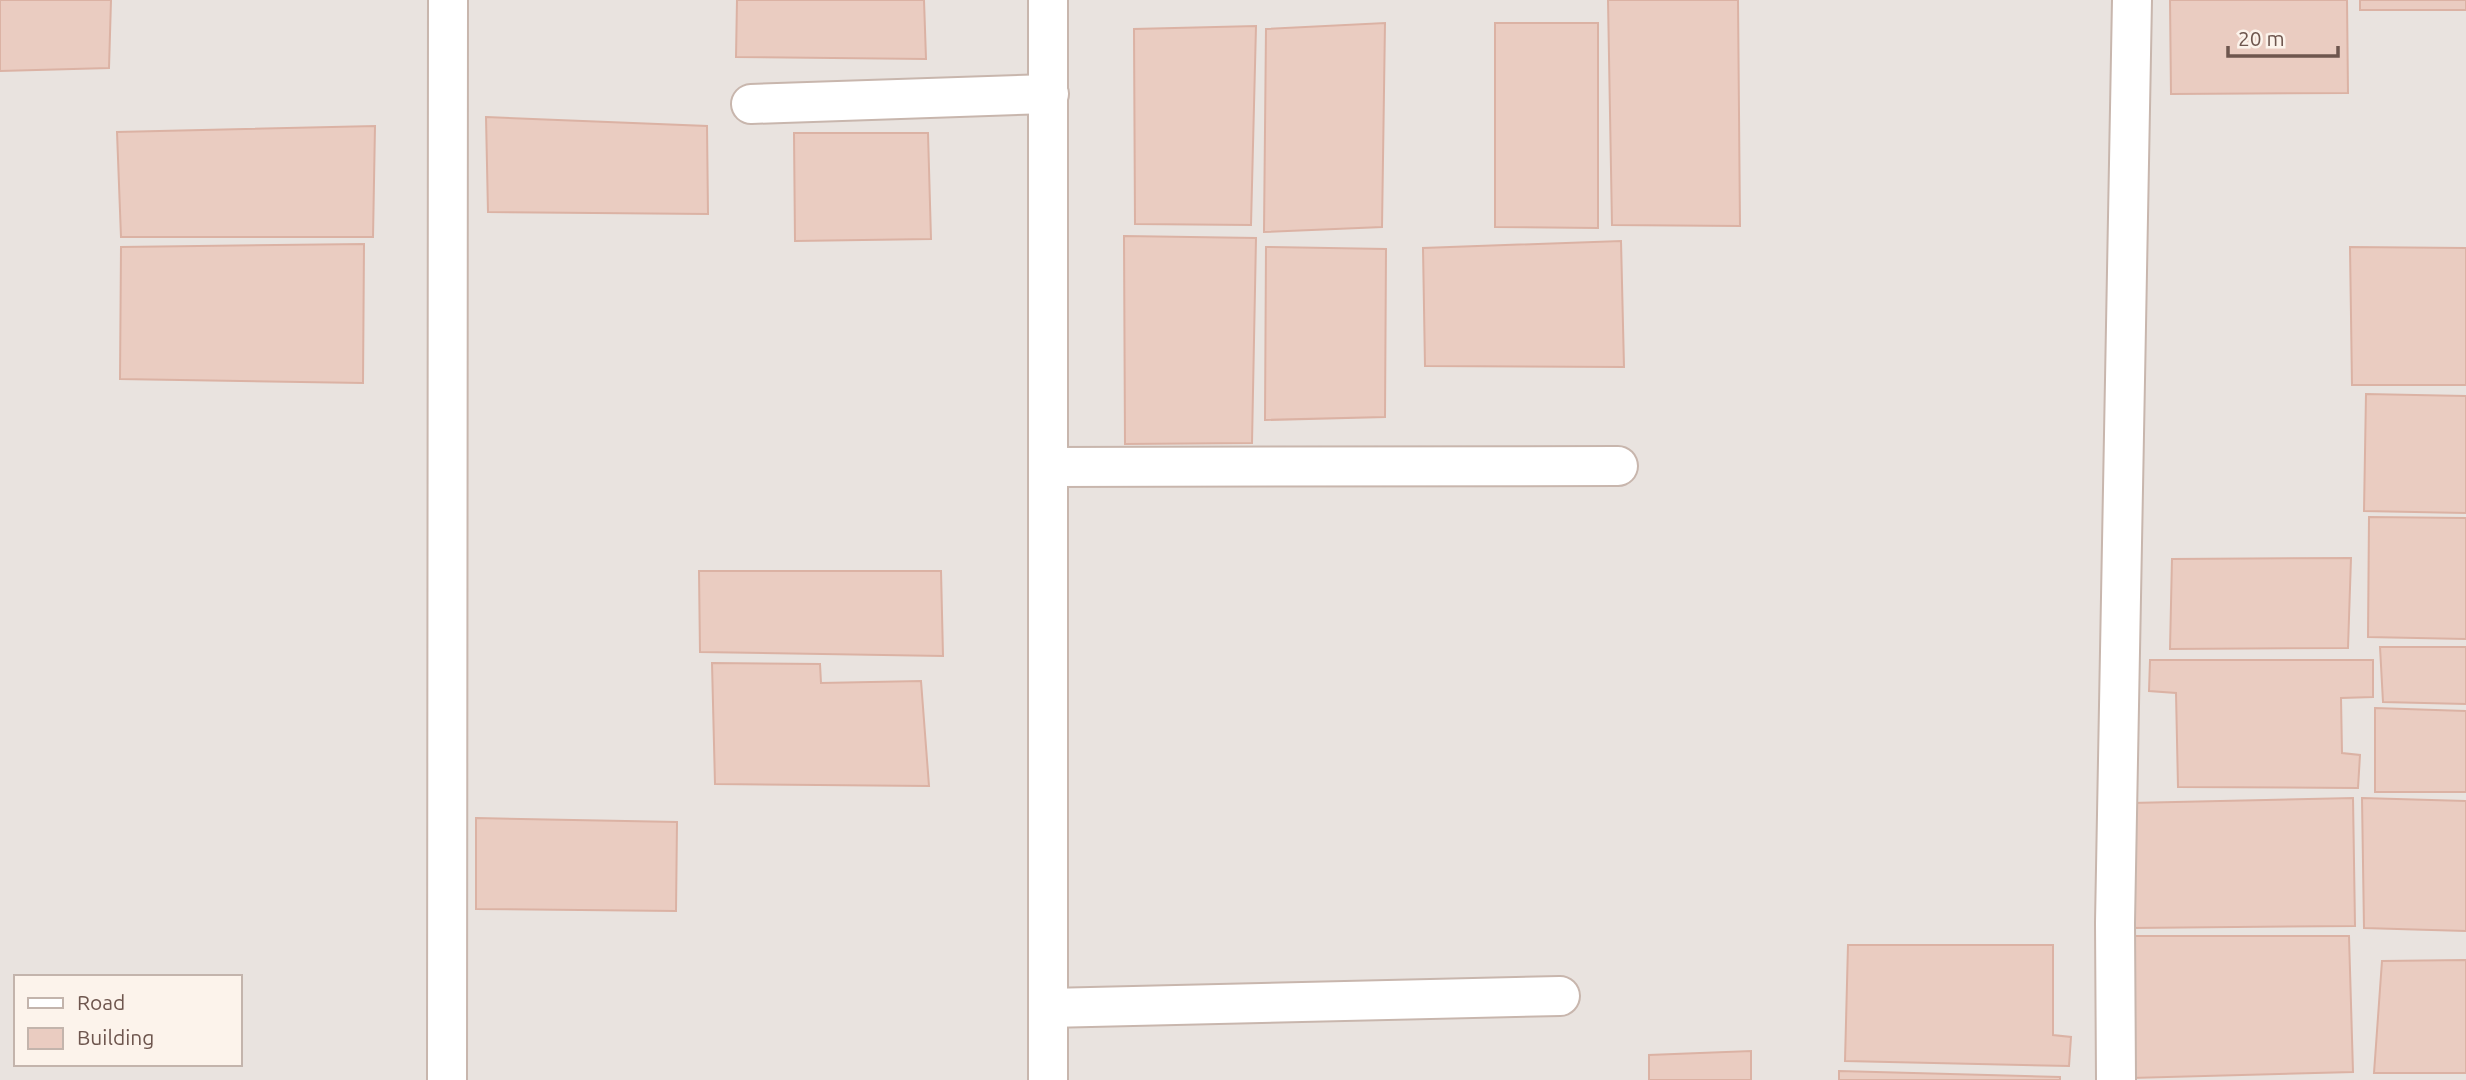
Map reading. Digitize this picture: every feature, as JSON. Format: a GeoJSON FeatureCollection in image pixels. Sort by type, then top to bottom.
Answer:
{"type":"FeatureCollection","features":[{"type":"Feature","properties":{"kind":"street"},"geometry":{"type":"LineString","coordinates":[[447,0],[447,1080]]}},
{"type":"Feature","properties":{"kind":"street"},"geometry":{"type":"LineString","coordinates":[[1048,0],[1048,1080]]}},
{"type":"Feature","properties":{"kind":"street"},"geometry":{"type":"LineString","coordinates":[[2116,1080],[2115,909],[2132,0]]}},
{"type":"Feature","properties":{"kind":"street"},"geometry":{"type":"LineString","coordinates":[[751,104],[1049,94]]}},
{"type":"Feature","properties":{"kind":"street"},"geometry":{"type":"LineString","coordinates":[[1050,467],[1618,466]]}},
{"type":"Feature","properties":{"kind":"street"},"geometry":{"type":"LineString","coordinates":[[1048,1008],[1560,996]]}},
{"type":"Feature","properties":{"kind":"shaded area"},"geometry":{"type":"Polygon","coordinates":[[[0,0],[2466,0],[2466,1080],[0,1080],[0,0]]]}},
{"type":"Feature","properties":{"kind":"building"},"geometry":{"type":"Polygon","coordinates":[[[0,0],[111,0],[109,68],[0,71],[0,0]]]}},
{"type":"Feature","properties":{"kind":"building"},"geometry":{"type":"Polygon","coordinates":[[[737,0],[924,0],[926,59],[736,57],[737,0]]]}},
{"type":"Feature","properties":{"kind":"building"},"geometry":{"type":"Polygon","coordinates":[[[1608,0],[1738,0],[1740,226],[1612,225],[1608,0]]]}},
{"type":"Feature","properties":{"kind":"building"},"geometry":{"type":"Polygon","coordinates":[[[2170,0],[2347,0],[2348,93],[2171,94],[2170,0]]]}},
{"type":"Feature","properties":{"kind":"building"},"geometry":{"type":"Polygon","coordinates":[[[2360,0],[2466,0],[2466,10],[2360,10],[2360,0]]]}},
{"type":"Feature","properties":{"kind":"building"},"geometry":{"type":"Polygon","coordinates":[[[1385,23],[1382,227],[1264,232],[1266,29],[1385,23]]]}},
{"type":"Feature","properties":{"kind":"building"},"geometry":{"type":"Polygon","coordinates":[[[1495,23],[1598,23],[1598,228],[1495,227],[1495,23]]]}},
{"type":"Feature","properties":{"kind":"building"},"geometry":{"type":"Polygon","coordinates":[[[1256,26],[1251,225],[1135,224],[1134,29],[1256,26]]]}},
{"type":"Feature","properties":{"kind":"building"},"geometry":{"type":"Polygon","coordinates":[[[486,117],[707,126],[708,214],[488,212],[486,117]]]}},
{"type":"Feature","properties":{"kind":"building"},"geometry":{"type":"Polygon","coordinates":[[[375,126],[373,237],[121,237],[117,132],[375,126]]]}},
{"type":"Feature","properties":{"kind":"building"},"geometry":{"type":"Polygon","coordinates":[[[794,133],[928,133],[931,239],[795,241],[794,133]]]}},
{"type":"Feature","properties":{"kind":"building"},"geometry":{"type":"Polygon","coordinates":[[[1124,236],[1256,238],[1252,443],[1125,444],[1124,236]]]}},
{"type":"Feature","properties":{"kind":"building"},"geometry":{"type":"Polygon","coordinates":[[[1621,241],[1624,367],[1425,366],[1423,248],[1621,241]]]}},
{"type":"Feature","properties":{"kind":"building"},"geometry":{"type":"Polygon","coordinates":[[[364,244],[363,383],[120,379],[121,247],[364,244]]]}},
{"type":"Feature","properties":{"kind":"building"},"geometry":{"type":"Polygon","coordinates":[[[1266,247],[1386,249],[1385,417],[1265,420],[1266,247]]]}},
{"type":"Feature","properties":{"kind":"building"},"geometry":{"type":"Polygon","coordinates":[[[2350,247],[2466,248],[2466,385],[2352,385],[2350,247]]]}},
{"type":"Feature","properties":{"kind":"building"},"geometry":{"type":"Polygon","coordinates":[[[2366,394],[2466,396],[2466,513],[2364,511],[2366,394]]]}},
{"type":"Feature","properties":{"kind":"building"},"geometry":{"type":"Polygon","coordinates":[[[2369,517],[2466,518],[2466,639],[2368,637],[2369,517]]]}},
{"type":"Feature","properties":{"kind":"building"},"geometry":{"type":"Polygon","coordinates":[[[2351,558],[2348,648],[2170,649],[2172,559],[2351,558]]]}},
{"type":"Feature","properties":{"kind":"building"},"geometry":{"type":"Polygon","coordinates":[[[699,571],[941,571],[943,656],[700,652],[699,571]]]}},
{"type":"Feature","properties":{"kind":"building"},"geometry":{"type":"Polygon","coordinates":[[[2380,647],[2466,647],[2466,704],[2383,702],[2380,647]]]}},
{"type":"Feature","properties":{"kind":"building"},"geometry":{"type":"Polygon","coordinates":[[[2150,660],[2373,660],[2373,697],[2341,698],[2342,753],[2360,755],[2358,788],[2178,787],[2176,693],[2149,691],[2150,660]]]}},
{"type":"Feature","properties":{"kind":"building"},"geometry":{"type":"Polygon","coordinates":[[[712,663],[820,664],[821,683],[921,681],[929,786],[715,784],[712,663]]]}},
{"type":"Feature","properties":{"kind":"building"},"geometry":{"type":"Polygon","coordinates":[[[2375,708],[2466,711],[2466,792],[2375,792],[2375,708]]]}},
{"type":"Feature","properties":{"kind":"building"},"geometry":{"type":"Polygon","coordinates":[[[2353,798],[2355,926],[2131,928],[2131,803],[2353,798]]]}},
{"type":"Feature","properties":{"kind":"building"},"geometry":{"type":"Polygon","coordinates":[[[2362,798],[2466,801],[2466,931],[2364,928],[2362,798]]]}},
{"type":"Feature","properties":{"kind":"building"},"geometry":{"type":"Polygon","coordinates":[[[476,818],[677,822],[676,911],[476,909],[476,818]]]}},
{"type":"Feature","properties":{"kind":"building"},"geometry":{"type":"Polygon","coordinates":[[[2131,936],[2349,936],[2353,1072],[2131,1078],[2131,936]]]}},
{"type":"Feature","properties":{"kind":"building"},"geometry":{"type":"Polygon","coordinates":[[[1848,945],[2053,945],[2053,1035],[2071,1037],[2069,1066],[1845,1061],[1848,945]]]}},
{"type":"Feature","properties":{"kind":"building"},"geometry":{"type":"Polygon","coordinates":[[[2466,960],[2466,1073],[2374,1073],[2382,961],[2466,960]]]}},
{"type":"Feature","properties":{"kind":"building"},"geometry":{"type":"Polygon","coordinates":[[[1751,1051],[1751,1080],[1649,1080],[1649,1055],[1751,1051]]]}},
{"type":"Feature","properties":{"kind":"building"},"geometry":{"type":"Polygon","coordinates":[[[1839,1071],[2060,1077],[2060,1080],[1839,1080],[1839,1071]]]}}]}
